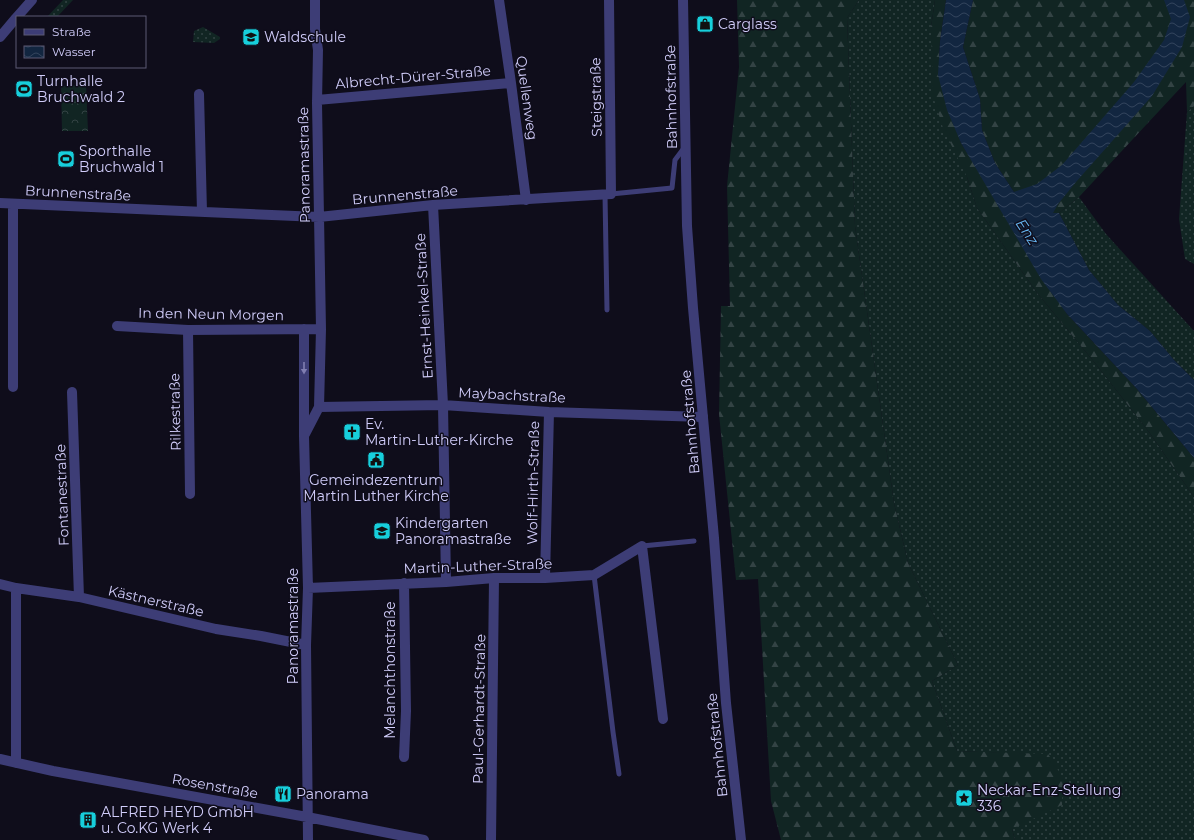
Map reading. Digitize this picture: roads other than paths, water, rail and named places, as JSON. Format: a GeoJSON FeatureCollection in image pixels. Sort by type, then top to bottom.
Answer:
{"type":"FeatureCollection","features":[{"type":"Feature","properties":{"kind":"street"},"geometry":{"type":"LineString","coordinates":[[18,16],[32,0]]}},
{"type":"Feature","properties":{"kind":"street","name":"Panoramastraße"},"geometry":{"type":"LineString","coordinates":[[304,436],[319,407],[321,329],[317,100],[318,50],[315,29],[315,0]]}},
{"type":"Feature","properties":{"kind":"street","name":"Quellenweg"},"geometry":{"type":"LineString","coordinates":[[499,0],[526,200]]}},
{"type":"Feature","properties":{"kind":"street","name":"Steigstraße"},"geometry":{"type":"LineString","coordinates":[[608,195],[609,0]]}},
{"type":"Feature","properties":{"kind":"street","name":"Bahnhofstraße"},"geometry":{"type":"LineString","coordinates":[[683,0],[687,226],[714,538],[726,703],[739,840]]}},
{"type":"Feature","properties":{"kind":"street"},"geometry":{"type":"LineString","coordinates":[[0,37],[16,18]]}},
{"type":"Feature","properties":{"kind":"street","name":"Albrecht-Dürer-Straße"},"geometry":{"type":"LineString","coordinates":[[317,100],[511,83]]}},
{"type":"Feature","properties":{"kind":"street"},"geometry":{"type":"LineString","coordinates":[[200,94],[202,212]]}},
{"type":"Feature","properties":{"kind":"street","name":"Brunnenstraße"},"geometry":{"type":"LineString","coordinates":[[0,203],[319,217],[433,205],[608,195]]}},
{"type":"Feature","properties":{"kind":"street"},"geometry":{"type":"LineString","coordinates":[[13,204],[13,387]]}},
{"type":"Feature","properties":{"kind":"street","name":"Ernst-Heinkel-Straße"},"geometry":{"type":"LineString","coordinates":[[433,205],[443,405],[446,582]]}},
{"type":"Feature","properties":{"kind":"street","name":"In den Neun Morgen"},"geometry":{"type":"LineString","coordinates":[[117,326],[188,330],[304,329]]}},
{"type":"Feature","properties":{"kind":"street"},"geometry":{"type":"LineString","coordinates":[[304,329],[321,329]]}},
{"type":"Feature","properties":{"kind":"street","name":"Panoramastraße"},"geometry":{"type":"LineString","coordinates":[[304,329],[304,436],[308,588],[306,645],[308,840]]}},
{"type":"Feature","properties":{"kind":"street","name":"Rilkestraße"},"geometry":{"type":"LineString","coordinates":[[188,330],[190,494]]}},
{"type":"Feature","properties":{"kind":"street","name":"Fontanestraße"},"geometry":{"type":"LineString","coordinates":[[72,392],[79,597]]}},
{"type":"Feature","properties":{"kind":"street","name":"Maybachstraße"},"geometry":{"type":"LineString","coordinates":[[319,407],[443,405],[549,412],[703,417]]}},
{"type":"Feature","properties":{"kind":"street","name":"Wolf-Hirth-Straße"},"geometry":{"type":"LineString","coordinates":[[545,578],[549,412]]}},
{"type":"Feature","properties":{"kind":"street"},"geometry":{"type":"LineString","coordinates":[[642,546],[663,719]]}},
{"type":"Feature","properties":{"kind":"street","name":"Martin-Luther-Straße"},"geometry":{"type":"LineString","coordinates":[[308,588],[446,582],[494,578],[545,578],[594,575],[642,546]]}},
{"type":"Feature","properties":{"kind":"street","name":"Paul-Gerhardt-Straße"},"geometry":{"type":"LineString","coordinates":[[491,840],[494,578]]}},
{"type":"Feature","properties":{"kind":"street","name":"Melanchthonstraße"},"geometry":{"type":"LineString","coordinates":[[404,583],[406,711],[404,757]]}},
{"type":"Feature","properties":{"kind":"street","name":"Kästnerstraße"},"geometry":{"type":"LineString","coordinates":[[0,584],[16,588],[79,597],[216,629],[306,645]]}},
{"type":"Feature","properties":{"kind":"street"},"geometry":{"type":"LineString","coordinates":[[16,588],[16,762]]}},
{"type":"Feature","properties":{"kind":"street","name":"Rosenstraße"},"geometry":{"type":"LineString","coordinates":[[0,759],[53,771],[308,816],[424,840]]}},
{"type":"Feature","properties":{"kind":"lane"},"geometry":{"type":"LineString","coordinates":[[607,310],[608,195],[672,188],[675,160],[686,145]]}},
{"type":"Feature","properties":{"kind":"lane","name":"Martin-Luther-Straße"},"geometry":{"type":"LineString","coordinates":[[642,546],[694,541]]}},
{"type":"Feature","properties":{"kind":"lane"},"geometry":{"type":"LineString","coordinates":[[594,575],[619,774]]}},
{"type":"Feature","properties":{"kind":"water","name":"Enz"},"geometry":{"type":"Polygon","coordinates":[[[946,0],[973,0],[963,47],[980,99],[982,130],[995,163],[1014,192],[1037,184],[1062,165],[1134,82],[1164,40],[1171,19],[1164,0],[1184,0],[1190,17],[1182,47],[1152,96],[1076,182],[1058,204],[1053,213],[1059,213],[1089,270],[1118,305],[1150,331],[1174,360],[1194,380],[1194,458],[1137,389],[1067,314],[1041,279],[961,143],[947,110],[938,75],[940,41],[946,0]]]}},
{"type":"Feature","properties":{"kind":"place","name":"Carglass"},"geometry":{"type":"Point","coordinates":[705,24]}},
{"type":"Feature","properties":{"kind":"place","name":"Waldschule"},"geometry":{"type":"Point","coordinates":[251,37]}},
{"type":"Feature","properties":{"kind":"place","name":"Turnhalle Bruchwald 2"},"geometry":{"type":"Point","coordinates":[24,89]}},
{"type":"Feature","properties":{"kind":"place","name":"Sporthalle Bruchwald 1"},"geometry":{"type":"Point","coordinates":[66,159]}},
{"type":"Feature","properties":{"kind":"place","name":"Ev. Martin-Luther-Kirche"},"geometry":{"type":"Point","coordinates":[352,432]}},
{"type":"Feature","properties":{"kind":"place","name":"Gemeindezentrum Martin Luther Kirche"},"geometry":{"type":"Point","coordinates":[376,460]}},
{"type":"Feature","properties":{"kind":"place","name":"Kindergarten Panoramastraße"},"geometry":{"type":"Point","coordinates":[382,531]}},
{"type":"Feature","properties":{"kind":"place","name":"Panorama"},"geometry":{"type":"Point","coordinates":[283,794]}},
{"type":"Feature","properties":{"kind":"place","name":"Neckar-Enz-Stellung 336"},"geometry":{"type":"Point","coordinates":[964,798]}},
{"type":"Feature","properties":{"kind":"place","name":"ALFRED HEYD GmbH u. Co.KG Werk 4"},"geometry":{"type":"Point","coordinates":[88,820]}}]}
